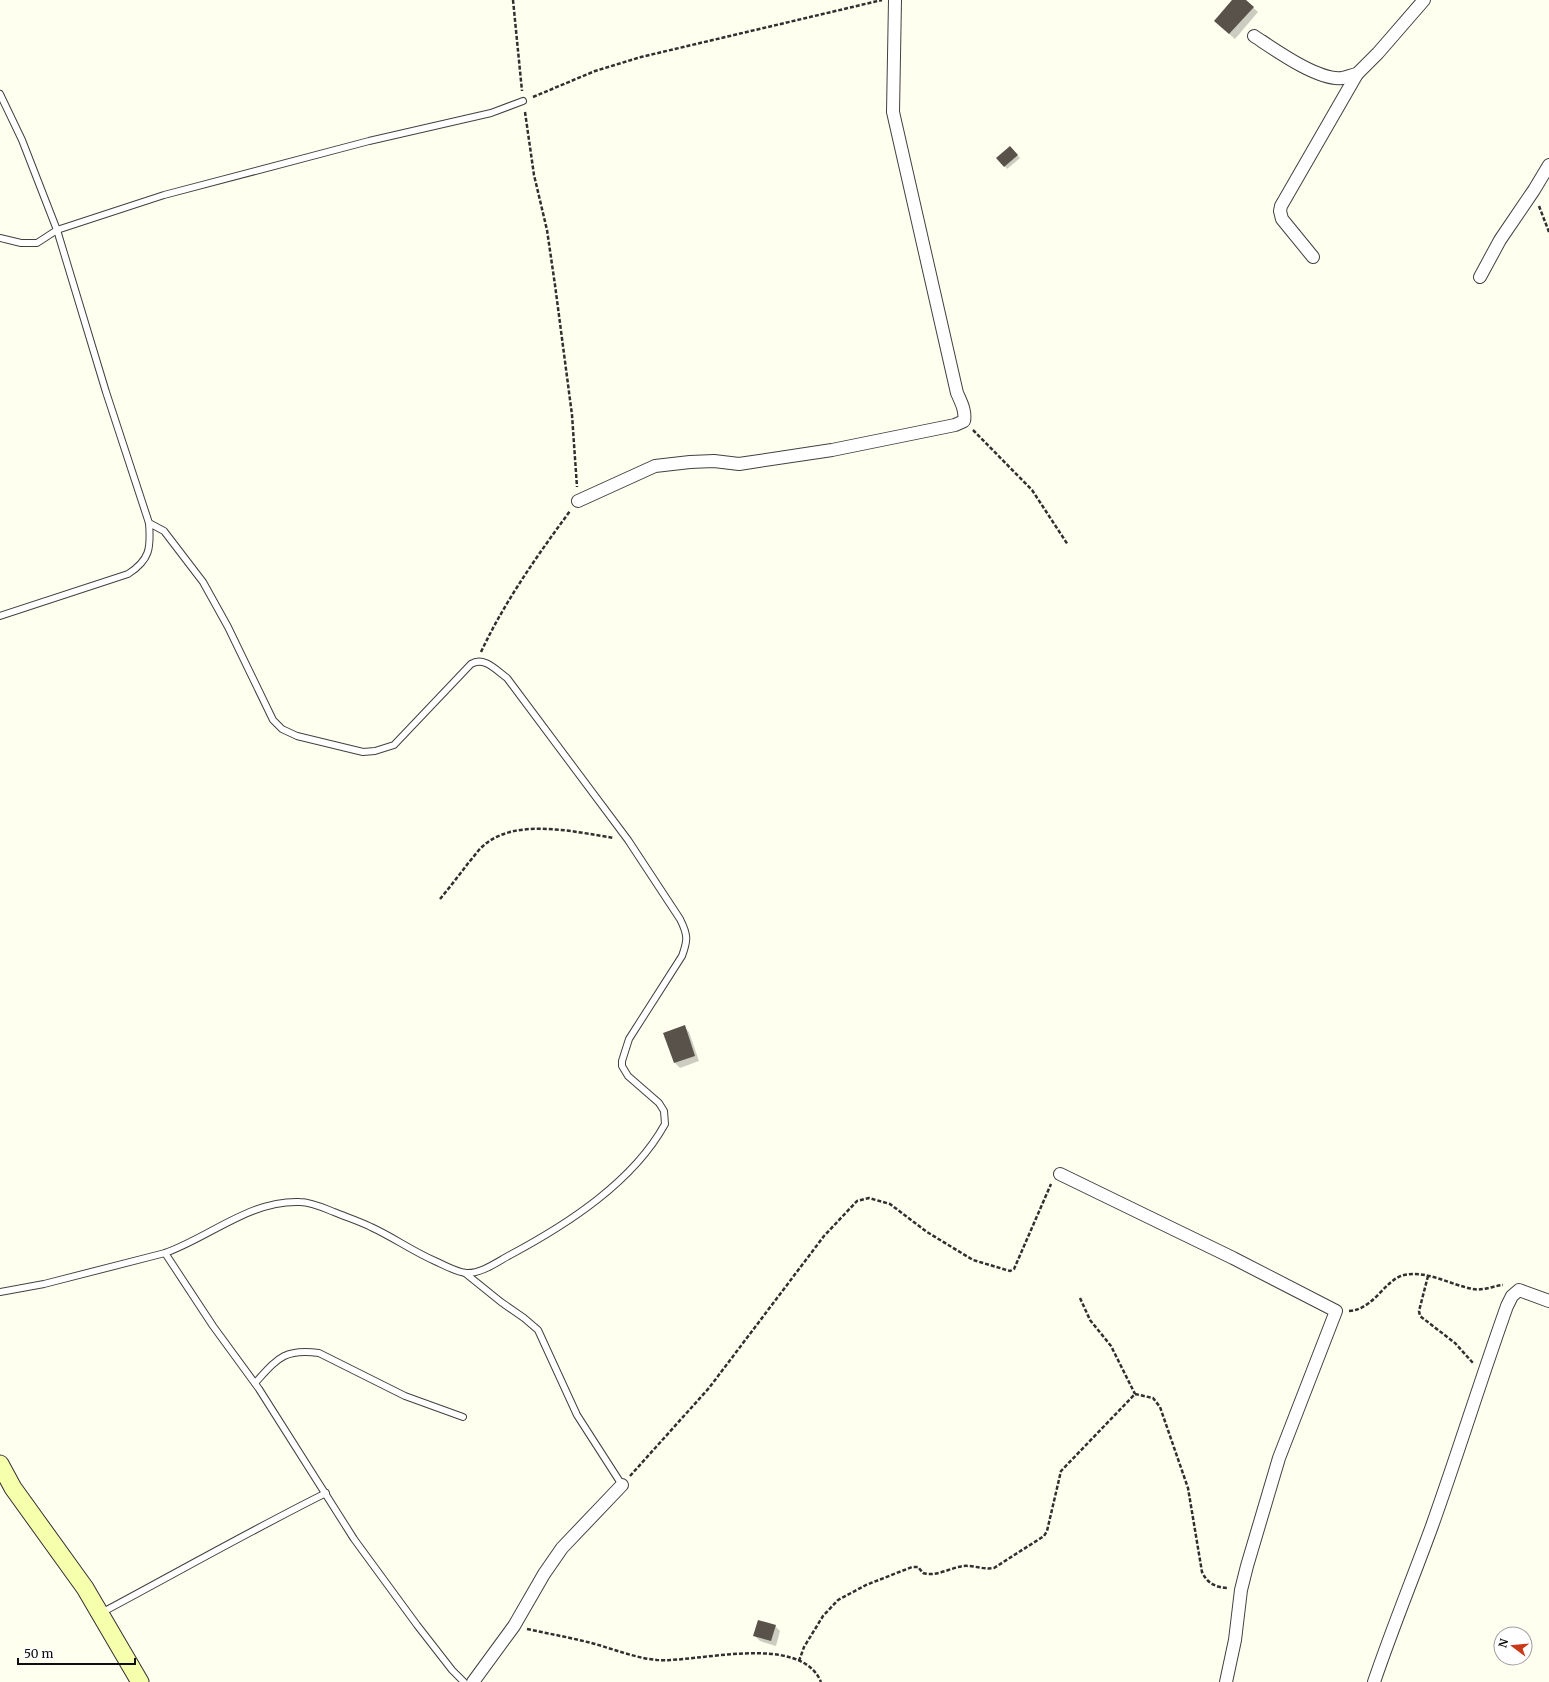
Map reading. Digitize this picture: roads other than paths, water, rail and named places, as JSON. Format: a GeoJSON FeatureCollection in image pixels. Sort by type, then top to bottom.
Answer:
{"type":"FeatureCollection","features":[{"type":"Feature","properties":{"kind":"street"},"geometry":{"type":"LineString","coordinates":[[578,501],[655,466],[714,461],[739,464],[801,455],[955,425],[964,421],[965,415],[957,393],[893,112],[895,0]]}},
{"type":"Feature","properties":{"kind":"street"},"geometry":{"type":"LineString","coordinates":[[1314,257],[1282,220],[1280,211],[1357,74],[1378,53],[1424,0]]}},
{"type":"Feature","properties":{"kind":"street"},"geometry":{"type":"LineString","coordinates":[[1254,36],[1284,56],[1321,74],[1341,78],[1357,74]]}},
{"type":"Feature","properties":{"kind":"street"},"geometry":{"type":"LineString","coordinates":[[1480,277],[1500,240],[1549,165]]}},
{"type":"Feature","properties":{"kind":"street"},"geometry":{"type":"LineString","coordinates":[[1060,1174],[1233,1258],[1336,1311],[1279,1458],[1241,1590],[1235,1640],[1226,1682]]}},
{"type":"Feature","properties":{"kind":"street"},"geometry":{"type":"LineString","coordinates":[[1374,1682],[1395,1620],[1410,1588],[1433,1525],[1507,1306],[1512,1296],[1519,1290],[1549,1301]]}},
{"type":"Feature","properties":{"kind":"street"},"geometry":{"type":"LineString","coordinates":[[0,1464],[13,1488],[85,1588],[140,1682]]}},
{"type":"Feature","properties":{"kind":"street"},"geometry":{"type":"LineString","coordinates":[[473,1682],[514,1626],[544,1574],[562,1548],[622,1485]]}},
{"type":"Feature","properties":{"kind":"lane"},"geometry":{"type":"LineString","coordinates":[[0,94],[22,140],[57,230],[106,392],[149,523],[149,548],[147,557],[138,567],[128,574],[0,616]]}},
{"type":"Feature","properties":{"kind":"lane"},"geometry":{"type":"LineString","coordinates":[[0,238],[21,243],[37,243],[57,230],[164,195],[369,141],[491,113],[523,101]]}},
{"type":"Feature","properties":{"kind":"lane"},"geometry":{"type":"LineString","coordinates":[[149,523],[164,531],[203,582],[228,628],[273,720],[282,729],[297,736],[363,752],[380,750],[394,745],[471,664],[476,661],[483,661],[507,678],[628,840],[680,919],[686,931],[686,947],[682,956],[629,1039],[622,1061],[622,1066],[628,1076],[659,1103],[664,1111],[666,1124],[653,1144],[632,1168],[580,1214],[493,1265],[481,1270],[466,1273]]}},
{"type":"Feature","properties":{"kind":"lane"},"geometry":{"type":"LineString","coordinates":[[0,1292],[44,1284],[165,1253],[180,1248],[252,1210],[276,1204],[300,1202],[319,1207],[371,1227],[414,1252],[446,1267],[466,1273],[538,1330],[577,1415],[622,1485]]}},
{"type":"Feature","properties":{"kind":"lane"},"geometry":{"type":"LineString","coordinates":[[165,1253],[212,1326],[255,1383],[354,1539],[417,1625],[452,1670],[464,1682]]}},
{"type":"Feature","properties":{"kind":"lane"},"geometry":{"type":"LineString","coordinates":[[255,1383],[275,1361],[291,1352],[305,1351],[319,1353],[405,1396],[463,1417]]}},
{"type":"Feature","properties":{"kind":"lane"},"geometry":{"type":"LineString","coordinates":[[100,1613],[192,1565],[268,1522],[326,1493]]}}]}
